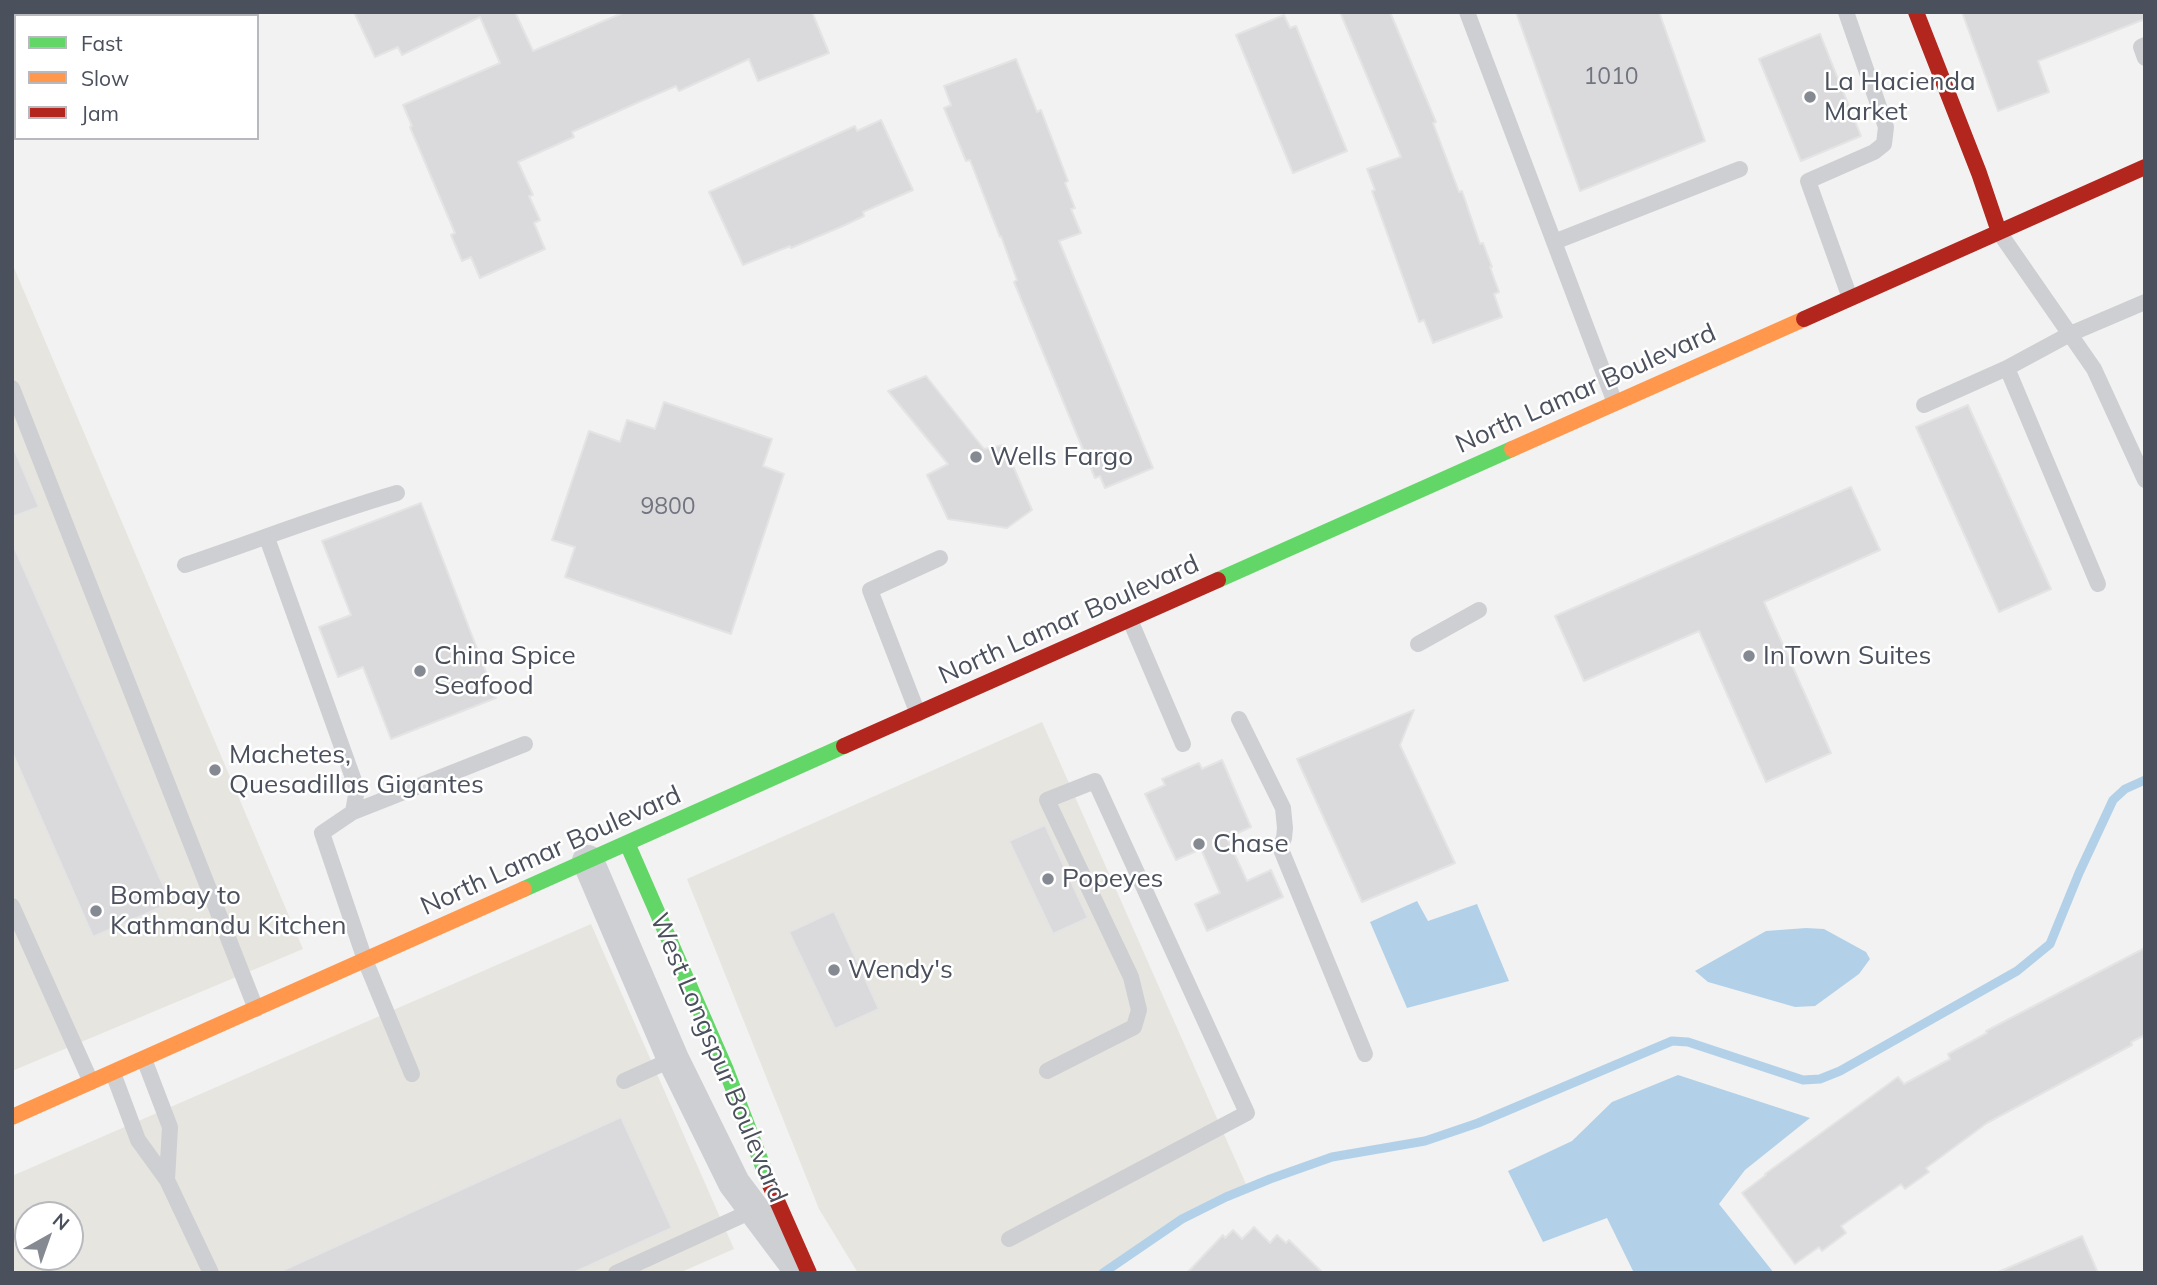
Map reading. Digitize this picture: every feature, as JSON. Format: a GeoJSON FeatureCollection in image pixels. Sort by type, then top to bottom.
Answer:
{"type":"FeatureCollection","features":[{"type":"Feature","properties":{"kind":"main road"},"geometry":{"type":"LineString","coordinates":[[1916,12],[1979,173],[1999,232]]}},
{"type":"Feature","properties":{"kind":"main road","name":"North Lamar Boulevard"},"geometry":{"type":"LineString","coordinates":[[12,1117],[2145,167]]}},
{"type":"Feature","properties":{"kind":"main road","name":"West Longspur Boulevard"},"geometry":{"type":"LineString","coordinates":[[627,843],[726,1070],[766,1176],[809,1273]]}},
{"type":"Feature","properties":{"kind":"street","name":"West Longspur Boulevard"},"geometry":{"type":"LineString","coordinates":[[588,861],[673,1059],[734,1183],[801,1273]]}},
{"type":"Feature","properties":{"kind":"lane"},"geometry":{"type":"LineString","coordinates":[[1467,12],[1615,403]]}},
{"type":"Feature","properties":{"kind":"lane"},"geometry":{"type":"LineString","coordinates":[[1846,12],[1886,127],[1884,144],[1874,152],[1808,181],[1850,298]]}},
{"type":"Feature","properties":{"kind":"lane"},"geometry":{"type":"LineString","coordinates":[[2145,45],[2141,47],[2145,58]]}},
{"type":"Feature","properties":{"kind":"lane"},"geometry":{"type":"LineString","coordinates":[[1554,242],[1740,169]]}},
{"type":"Feature","properties":{"kind":"lane"},"geometry":{"type":"LineString","coordinates":[[1999,232],[2094,369],[2145,480]]}},
{"type":"Feature","properties":{"kind":"lane"},"geometry":{"type":"LineString","coordinates":[[1924,405],[2007,369],[2070,334],[2145,302]]}},
{"type":"Feature","properties":{"kind":"lane"},"geometry":{"type":"LineString","coordinates":[[2007,369],[2098,584]]}},
{"type":"Feature","properties":{"kind":"lane"},"geometry":{"type":"LineString","coordinates":[[12,388],[256,1009]]}},
{"type":"Feature","properties":{"kind":"lane"},"geometry":{"type":"LineString","coordinates":[[185,565],[352,506],[397,493]]}},
{"type":"Feature","properties":{"kind":"lane"},"geometry":{"type":"LineString","coordinates":[[267,538],[357,789],[353,812]]}},
{"type":"Feature","properties":{"kind":"lane"},"geometry":{"type":"LineString","coordinates":[[918,714],[870,590],[940,558]]}},
{"type":"Feature","properties":{"kind":"lane"},"geometry":{"type":"LineString","coordinates":[[1418,644],[1479,610]]}},
{"type":"Feature","properties":{"kind":"lane"},"geometry":{"type":"LineString","coordinates":[[1129,620],[1183,744]]}},
{"type":"Feature","properties":{"kind":"lane"},"geometry":{"type":"LineString","coordinates":[[1239,719],[1283,808],[1284,838],[1280,847],[1365,1054]]}},
{"type":"Feature","properties":{"kind":"lane"},"geometry":{"type":"LineString","coordinates":[[412,1074],[365,960],[322,833],[353,812],[525,744]]}},
{"type":"Feature","properties":{"kind":"lane"},"geometry":{"type":"LineString","coordinates":[[1009,1240],[1247,1113],[1095,781],[1046,800],[1131,977],[1139,1010],[1133,1027],[1047,1071]]}},
{"type":"Feature","properties":{"kind":"lane"},"geometry":{"type":"LineString","coordinates":[[12,906],[91,1082]]}},
{"type":"Feature","properties":{"kind":"lane"},"geometry":{"type":"LineString","coordinates":[[144,1059],[170,1127],[167,1180]]}},
{"type":"Feature","properties":{"kind":"lane"},"geometry":{"type":"LineString","coordinates":[[624,1082],[673,1059]]}},
{"type":"Feature","properties":{"kind":"lane"},"geometry":{"type":"LineString","coordinates":[[113,1073],[138,1140],[167,1180],[211,1273]]}},
{"type":"Feature","properties":{"kind":"lane"},"geometry":{"type":"LineString","coordinates":[[616,1273],[754,1209]]}},
{"type":"Feature","properties":{"kind":"shaded area"},"geometry":{"type":"Polygon","coordinates":[[[12,263],[303,949],[12,1071],[12,263]]]}},
{"type":"Feature","properties":{"kind":"shaded area"},"geometry":{"type":"Polygon","coordinates":[[[1042,722],[1246,1184],[1101,1273],[858,1273],[819,1209],[687,879],[1042,722]]]}},
{"type":"Feature","properties":{"kind":"shaded area"},"geometry":{"type":"Polygon","coordinates":[[[591,924],[734,1249],[679,1273],[12,1273],[12,1176],[591,924]]]}},
{"type":"Feature","properties":{"kind":"water"},"geometry":{"type":"Polygon","coordinates":[[[1417,901],[1428,921],[1477,904],[1509,981],[1407,1008],[1370,922],[1417,901]]]}},
{"type":"Feature","properties":{"kind":"water"},"geometry":{"type":"Polygon","coordinates":[[[1824,929],[1866,952],[1870,959],[1859,974],[1815,1006],[1795,1007],[1708,982],[1695,971],[1766,931],[1824,929]]]}},
{"type":"Feature","properties":{"kind":"water"},"geometry":{"type":"Polygon","coordinates":[[[1678,1075],[1810,1118],[1745,1170],[1719,1204],[1774,1273],[1634,1273],[1607,1218],[1543,1242],[1508,1171],[1572,1141],[1612,1102],[1678,1075]]]}},
{"type":"Feature","properties":{"kind":"building"},"geometry":{"type":"Polygon","coordinates":[[[354,12],[515,12],[533,51],[625,12],[812,12],[829,53],[758,81],[749,59],[679,91],[676,86],[639,102],[572,132],[574,137],[518,162],[533,195],[529,196],[540,220],[534,223],[545,249],[480,278],[471,257],[462,261],[451,235],[455,233],[403,105],[500,63],[480,17],[402,55],[398,47],[375,57],[354,12]]]}},
{"type":"Feature","properties":{"kind":"building"},"geometry":{"type":"Polygon","coordinates":[[[1340,12],[1390,12],[1436,122],[1433,123],[1459,192],[1462,191],[1480,244],[1483,243],[1492,267],[1499,292],[1494,294],[1502,317],[1433,343],[1424,320],[1419,322],[1372,191],[1375,190],[1367,169],[1401,157],[1340,12]]]}},
{"type":"Feature","properties":{"kind":"building"},"geometry":{"type":"Polygon","coordinates":[[[1516,12],[1659,12],[1705,141],[1580,191],[1516,12]]]}},
{"type":"Feature","properties":{"kind":"building"},"geometry":{"type":"Polygon","coordinates":[[[1962,12],[2145,12],[2145,19],[2038,61],[2049,92],[1998,111],[1962,12]]]}},
{"type":"Feature","properties":{"kind":"building"},"geometry":{"type":"Polygon","coordinates":[[[1284,15],[1290,28],[1296,26],[1347,151],[1293,173],[1236,35],[1284,15]]]}},
{"type":"Feature","properties":{"kind":"building","name":"La Hacienda Market"},"geometry":{"type":"Polygon","coordinates":[[[1820,34],[1861,136],[1801,161],[1759,59],[1820,34]]]}},
{"type":"Feature","properties":{"kind":"building"},"geometry":{"type":"Polygon","coordinates":[[[1016,59],[1037,112],[1041,110],[1068,181],[1065,183],[1075,208],[1071,209],[1081,233],[1059,241],[1153,468],[1105,488],[1100,476],[1095,478],[1014,282],[1017,280],[970,160],[966,161],[944,108],[951,105],[944,86],[1016,59]]]}},
{"type":"Feature","properties":{"kind":"building"},"geometry":{"type":"Polygon","coordinates":[[[881,120],[913,190],[863,212],[864,216],[843,226],[743,265],[709,192],[855,126],[857,131],[881,120]]]}},
{"type":"Feature","properties":{"kind":"building","name":"Wells Fargo"},"geometry":{"type":"Polygon","coordinates":[[[926,376],[984,449],[1004,445],[1032,510],[1007,528],[948,519],[927,475],[948,464],[888,391],[926,376]]]}},
{"type":"Feature","properties":{"kind":"building"},"geometry":{"type":"Polygon","coordinates":[[[664,402],[772,439],[763,466],[784,474],[731,634],[565,577],[575,547],[552,540],[589,431],[620,442],[627,420],[655,429],[664,402]]]}},
{"type":"Feature","properties":{"kind":"building"},"geometry":{"type":"Polygon","coordinates":[[[1968,405],[2051,589],[1999,612],[1916,427],[1968,405]]]}},
{"type":"Feature","properties":{"kind":"building"},"geometry":{"type":"Polygon","coordinates":[[[12,444],[39,507],[12,517],[12,444]]]}},
{"type":"Feature","properties":{"kind":"building","name":"InTown Suites"},"geometry":{"type":"Polygon","coordinates":[[[1851,487],[1880,550],[1764,602],[1831,753],[1766,782],[1699,631],[1584,681],[1555,616],[1851,487]]]}},
{"type":"Feature","properties":{"kind":"building"},"geometry":{"type":"Polygon","coordinates":[[[421,503],[496,698],[391,739],[363,667],[338,677],[319,627],[351,615],[322,541],[421,503]]]}},
{"type":"Feature","properties":{"kind":"building"},"geometry":{"type":"Polygon","coordinates":[[[12,542],[171,903],[93,937],[12,752],[12,542]]]}},
{"type":"Feature","properties":{"kind":"building"},"geometry":{"type":"Polygon","coordinates":[[[1414,710],[1400,745],[1455,863],[1362,902],[1297,759],[1414,710]]]}},
{"type":"Feature","properties":{"kind":"building","name":"Chase"},"geometry":{"type":"Polygon","coordinates":[[[1222,760],[1251,827],[1227,838],[1247,881],[1271,870],[1283,897],[1207,931],[1195,904],[1220,893],[1201,849],[1176,860],[1145,794],[1165,785],[1162,779],[1199,763],[1202,769],[1222,760]]]}},
{"type":"Feature","properties":{"kind":"building","name":"Popeyes"},"geometry":{"type":"Polygon","coordinates":[[[1045,825],[1088,918],[1053,934],[1009,841],[1045,825]]]}},
{"type":"Feature","properties":{"kind":"building","name":"Wendy's"},"geometry":{"type":"Polygon","coordinates":[[[834,911],[879,1009],[835,1029],[789,932],[834,911]]]}},
{"type":"Feature","properties":{"kind":"building"},"geometry":{"type":"Polygon","coordinates":[[[2145,948],[2145,1035],[2131,1042],[2132,1045],[1987,1123],[1926,1168],[1929,1172],[1905,1189],[1901,1184],[1841,1226],[1846,1233],[1822,1251],[1819,1247],[1795,1264],[1742,1193],[1898,1077],[1904,1084],[1950,1059],[1948,1054],[1987,1033],[1986,1031],[2145,948]]]}},
{"type":"Feature","properties":{"kind":"building"},"geometry":{"type":"Polygon","coordinates":[[[621,1117],[672,1228],[573,1273],[277,1273],[621,1117]]]}},
{"type":"Feature","properties":{"kind":"building"},"geometry":{"type":"Polygon","coordinates":[[[1254,1227],[1270,1243],[1277,1235],[1286,1243],[1289,1240],[1323,1273],[1187,1273],[1223,1235],[1225,1238],[1233,1230],[1242,1239],[1254,1227]]]}},
{"type":"Feature","properties":{"kind":"building"},"geometry":{"type":"Polygon","coordinates":[[[2082,1236],[2098,1273],[1996,1273],[2082,1236]]]}},
{"type":"Feature","properties":{"kind":"waterway"},"geometry":{"type":"LineString","coordinates":[[1103,1273],[1182,1219],[1270,1179],[1332,1157],[1425,1141],[1478,1123],[1672,1041],[1688,1042],[1803,1080],[1820,1079],[1840,1071],[2017,971],[2050,944],[2113,800],[2125,789],[2145,780]]}},
{"type":"Feature","properties":{"kind":"traffic: fast"},"geometry":{"type":"LineString","coordinates":[[1218,580],[1512,449]]}},
{"type":"Feature","properties":{"kind":"traffic: fast"},"geometry":{"type":"LineString","coordinates":[[524,889],[844,746]]}},
{"type":"Feature","properties":{"kind":"traffic: fast"},"geometry":{"type":"LineString","coordinates":[[627,843],[726,1070],[770,1185]]}},
{"type":"Feature","properties":{"kind":"traffic: slow"},"geometry":{"type":"LineString","coordinates":[[1512,449],[1804,319]]}},
{"type":"Feature","properties":{"kind":"traffic: slow"},"geometry":{"type":"LineString","coordinates":[[12,1117],[524,889]]}},
{"type":"Feature","properties":{"kind":"traffic: jam"},"geometry":{"type":"LineString","coordinates":[[1916,12],[1979,173],[1999,232]]}},
{"type":"Feature","properties":{"kind":"traffic: jam"},"geometry":{"type":"LineString","coordinates":[[1804,319],[2145,167]]}},
{"type":"Feature","properties":{"kind":"traffic: jam"},"geometry":{"type":"LineString","coordinates":[[844,746],[1218,580]]}},
{"type":"Feature","properties":{"kind":"traffic: jam"},"geometry":{"type":"LineString","coordinates":[[770,1185],[809,1273]]}},
{"type":"Feature","properties":{"kind":"place","name":"La Hacienda Market"},"geometry":{"type":"Point","coordinates":[1810,97]}},
{"type":"Feature","properties":{"kind":"place","name":"Wells Fargo"},"geometry":{"type":"Point","coordinates":[976,457]}},
{"type":"Feature","properties":{"kind":"place","name":"InTown Suites"},"geometry":{"type":"Point","coordinates":[1749,656]}},
{"type":"Feature","properties":{"kind":"place","name":"China Spice Seafood"},"geometry":{"type":"Point","coordinates":[420,671]}},
{"type":"Feature","properties":{"kind":"place","name":"Machetes, Quesadillas Gigantes"},"geometry":{"type":"Point","coordinates":[215,770]}},
{"type":"Feature","properties":{"kind":"place","name":"Chase"},"geometry":{"type":"Point","coordinates":[1199,844]}},
{"type":"Feature","properties":{"kind":"place","name":"Popeyes"},"geometry":{"type":"Point","coordinates":[1048,879]}},
{"type":"Feature","properties":{"kind":"place","name":"Bombay to Kathmandu Kitchen"},"geometry":{"type":"Point","coordinates":[96,911]}},
{"type":"Feature","properties":{"kind":"place","name":"Wendy's"},"geometry":{"type":"Point","coordinates":[834,970]}}]}
